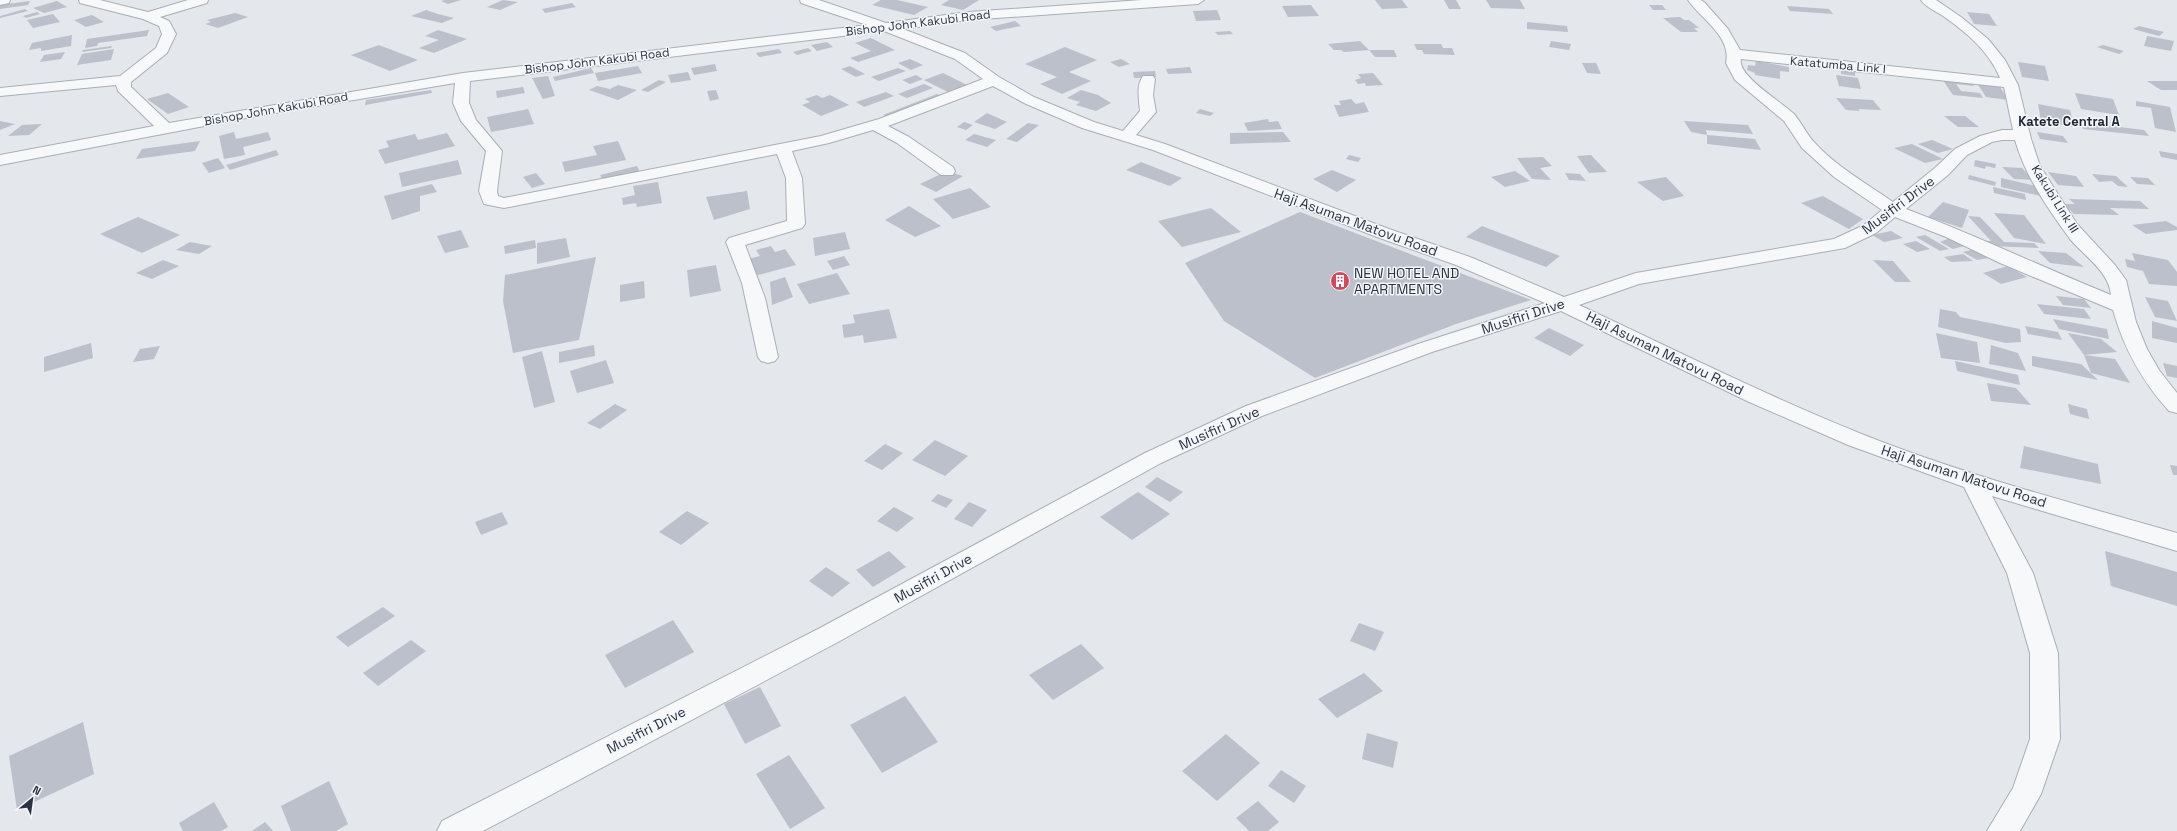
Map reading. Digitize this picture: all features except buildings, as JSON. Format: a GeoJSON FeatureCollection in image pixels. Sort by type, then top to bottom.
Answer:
{"type":"FeatureCollection","features":[{"type":"Feature","properties":{"kind":"street"},"geometry":{"type":"LineString","coordinates":[[0,1],[4,0]]}},
{"type":"Feature","properties":{"kind":"street"},"geometry":{"type":"LineString","coordinates":[[0,92],[124,80],[162,50],[169,34],[164,24],[148,16],[85,0]]}},
{"type":"Feature","properties":{"kind":"street"},"geometry":{"type":"LineString","coordinates":[[148,16],[202,0]]}},
{"type":"Feature","properties":{"kind":"street","name":"Haji Asuman Matovu Road"},"geometry":{"type":"LineString","coordinates":[[806,0],[925,41],[960,56],[994,80],[1029,100],[1088,125],[1159,147],[1383,234],[1463,261],[1563,304],[1755,396],[1856,440],[1973,482],[2177,542]]}},
{"type":"Feature","properties":{"kind":"street","name":"Bishop John Kakubi Road"},"geometry":{"type":"LineString","coordinates":[[0,160],[241,114],[463,77],[804,38],[1026,6],[1198,0]]}},
{"type":"Feature","properties":{"kind":"street"},"geometry":{"type":"LineString","coordinates":[[1694,0],[1704,9],[1731,43],[1735,54],[1733,63],[1740,77],[1789,118],[1808,145],[1840,173],[1895,211],[1952,233],[2007,260],[2121,306]]}},
{"type":"Feature","properties":{"kind":"street","name":"Kakubi Link III"},"geometry":{"type":"LineString","coordinates":[[1927,0],[1967,26],[1982,40],[1999,60],[2009,83],[2019,117],[2021,135],[2032,166],[2083,243],[2104,264],[2119,286],[2121,306],[2134,345],[2157,386],[2177,406]]}},
{"type":"Feature","properties":{"kind":"street","name":"Katatumba Link I"},"geometry":{"type":"LineString","coordinates":[[1735,54],[1875,67],[2009,83]]}},
{"type":"Feature","properties":{"kind":"street"},"geometry":{"type":"LineString","coordinates":[[463,77],[461,103],[470,121],[494,151],[488,191],[490,200],[504,203],[530,200],[823,140],[875,125],[994,80]]}},
{"type":"Feature","properties":{"kind":"street"},"geometry":{"type":"LineString","coordinates":[[1126,137],[1148,112],[1146,96],[1148,79]]}},
{"type":"Feature","properties":{"kind":"street"},"geometry":{"type":"LineString","coordinates":[[124,80],[123,88],[166,129]]}},
{"type":"Feature","properties":{"kind":"street"},"geometry":{"type":"LineString","coordinates":[[875,125],[903,140],[947,170]]}},
{"type":"Feature","properties":{"kind":"street","name":"Musifiri Drive"},"geometry":{"type":"LineString","coordinates":[[453,831],[829,635],[1153,458],[1254,411],[1425,348],[1636,279],[1839,244],[1870,229],[1895,211],[1942,171],[1961,152],[1986,139],[2002,135],[2021,135]]}},
{"type":"Feature","properties":{"kind":"street"},"geometry":{"type":"LineString","coordinates":[[768,357],[761,319],[744,260],[735,242],[796,224],[794,178],[783,149]]}},
{"type":"Feature","properties":{"kind":"street"},"geometry":{"type":"LineString","coordinates":[[1973,482],[2020,573],[2044,653],[2045,739],[2026,794],[2003,831]]}},
{"type":"Feature","properties":{"kind":"place","name":"NEW HOTEL AND APARTMENTS"},"geometry":{"type":"Point","coordinates":[1340,281]}},
{"type":"Feature","properties":{"kind":"district","name":"Katete Central A"},"geometry":{"type":"Point","coordinates":[2069,121]}}]}
